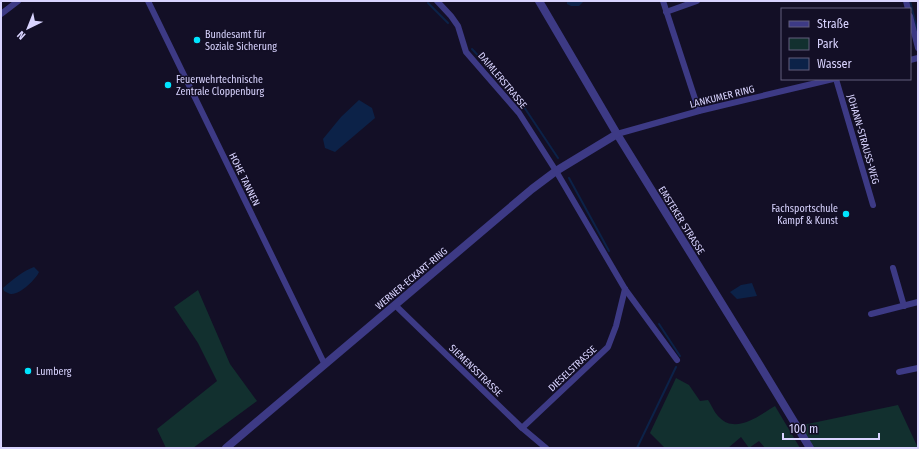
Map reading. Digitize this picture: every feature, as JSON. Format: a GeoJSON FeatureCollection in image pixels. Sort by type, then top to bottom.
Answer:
{"type":"FeatureCollection","features":[{"type":"Feature","properties":{"kind":"street"},"geometry":{"type":"LineString","coordinates":[[1,14],[18,1]]}},
{"type":"Feature","properties":{"kind":"street","name":"HOHE TANNEN"},"geometry":{"type":"LineString","coordinates":[[148,1],[325,365]]}},
{"type":"Feature","properties":{"kind":"street","name":"DAIMLERSTRASSE"},"geometry":{"type":"LineString","coordinates":[[437,1],[458,26],[466,52],[519,113],[556,171]]}},
{"type":"Feature","properties":{"kind":"street","name":"EMSTEKER STRASSE"},"geometry":{"type":"LineString","coordinates":[[539,1],[617,134],[810,448]]}},
{"type":"Feature","properties":{"kind":"street"},"geometry":{"type":"LineString","coordinates":[[663,1],[700,111]]}},
{"type":"Feature","properties":{"kind":"street"},"geometry":{"type":"LineString","coordinates":[[666,12],[697,1]]}},
{"type":"Feature","properties":{"kind":"street"},"geometry":{"type":"LineString","coordinates":[[911,20],[918,48]]}},
{"type":"Feature","properties":{"kind":"street","name":"LANKUMER RING"},"geometry":{"type":"LineString","coordinates":[[617,134],[700,111],[829,80]]}},
{"type":"Feature","properties":{"kind":"street","name":"JOHANN-STRAUSS-WEG"},"geometry":{"type":"LineString","coordinates":[[836,80],[873,205]]}},
{"type":"Feature","properties":{"kind":"street","name":"WERNER-ECKART-RING"},"geometry":{"type":"LineString","coordinates":[[226,448],[532,189],[556,171],[617,134]]}},
{"type":"Feature","properties":{"kind":"street"},"geometry":{"type":"LineString","coordinates":[[556,171],[625,289],[677,360]]}},
{"type":"Feature","properties":{"kind":"street"},"geometry":{"type":"LineString","coordinates":[[893,268],[904,306]]}},
{"type":"Feature","properties":{"kind":"street","name":"DIESELSTRASSE"},"geometry":{"type":"LineString","coordinates":[[522,428],[608,347],[616,326],[625,289]]}},
{"type":"Feature","properties":{"kind":"street"},"geometry":{"type":"LineString","coordinates":[[871,314],[918,302]]}},
{"type":"Feature","properties":{"kind":"street","name":"SIEMENSSTRASSE"},"geometry":{"type":"LineString","coordinates":[[394,305],[522,428],[546,448]]}},
{"type":"Feature","properties":{"kind":"street"},"geometry":{"type":"LineString","coordinates":[[899,372],[918,368]]}},
{"type":"Feature","properties":{"kind":"green space"},"geometry":{"type":"Polygon","coordinates":[[[198,290],[230,364],[257,401],[193,448],[166,448],[157,429],[217,381],[198,343],[174,307],[198,290]]]}},
{"type":"Feature","properties":{"kind":"green space"},"geometry":{"type":"Polygon","coordinates":[[[676,378],[689,385],[700,401],[708,400],[720,418],[733,424],[740,424],[755,418],[775,406],[800,448],[765,448],[759,441],[749,448],[741,437],[728,448],[665,448],[650,433],[676,378]]]}},
{"type":"Feature","properties":{"kind":"green space"},"geometry":{"type":"Polygon","coordinates":[[[898,405],[918,448],[813,448],[798,426],[898,405]]]}},
{"type":"Feature","properties":{"kind":"water"},"geometry":{"type":"Polygon","coordinates":[[[567,1],[584,1],[579,6],[571,6],[567,4],[567,1]]]}},
{"type":"Feature","properties":{"kind":"water"},"geometry":{"type":"Polygon","coordinates":[[[359,100],[372,108],[375,118],[335,152],[325,148],[323,139],[341,117],[359,100]]]}},
{"type":"Feature","properties":{"kind":"water"},"geometry":{"type":"Polygon","coordinates":[[[34,267],[39,272],[35,279],[27,286],[15,294],[10,294],[4,291],[3,288],[10,282],[22,273],[34,267]]]}},
{"type":"Feature","properties":{"kind":"water"},"geometry":{"type":"Polygon","coordinates":[[[752,283],[757,296],[737,299],[730,292],[741,285],[752,283]]]}},
{"type":"Feature","properties":{"kind":"waterway"},"geometry":{"type":"LineString","coordinates":[[910,1],[918,33]]}},
{"type":"Feature","properties":{"kind":"waterway"},"geometry":{"type":"LineString","coordinates":[[428,3],[448,23]]}},
{"type":"Feature","properties":{"kind":"waterway"},"geometry":{"type":"LineString","coordinates":[[472,49],[485,63]]}},
{"type":"Feature","properties":{"kind":"waterway"},"geometry":{"type":"LineString","coordinates":[[494,74],[500,80]]}},
{"type":"Feature","properties":{"kind":"waterway"},"geometry":{"type":"LineString","coordinates":[[509,89],[520,101],[558,158]]}},
{"type":"Feature","properties":{"kind":"waterway"},"geometry":{"type":"LineString","coordinates":[[569,178],[609,251]]}},
{"type":"Feature","properties":{"kind":"waterway"},"geometry":{"type":"LineString","coordinates":[[659,324],[680,356]]}},
{"type":"Feature","properties":{"kind":"waterway"},"geometry":{"type":"LineString","coordinates":[[637,448],[676,367]]}},
{"type":"Feature","properties":{"kind":"place","name":"Bundesamt für Soziale Sicherung"},"geometry":{"type":"Point","coordinates":[197,40]}},
{"type":"Feature","properties":{"kind":"place","name":"Feuerwehrtechnische Zentrale Cloppenburg"},"geometry":{"type":"Point","coordinates":[168,85]}},
{"type":"Feature","properties":{"kind":"place","name":"Fachsportschule Kampf & Kunst"},"geometry":{"type":"Point","coordinates":[846,214]}},
{"type":"Feature","properties":{"kind":"place","name":"Lumberg"},"geometry":{"type":"Point","coordinates":[28,371]}}]}
